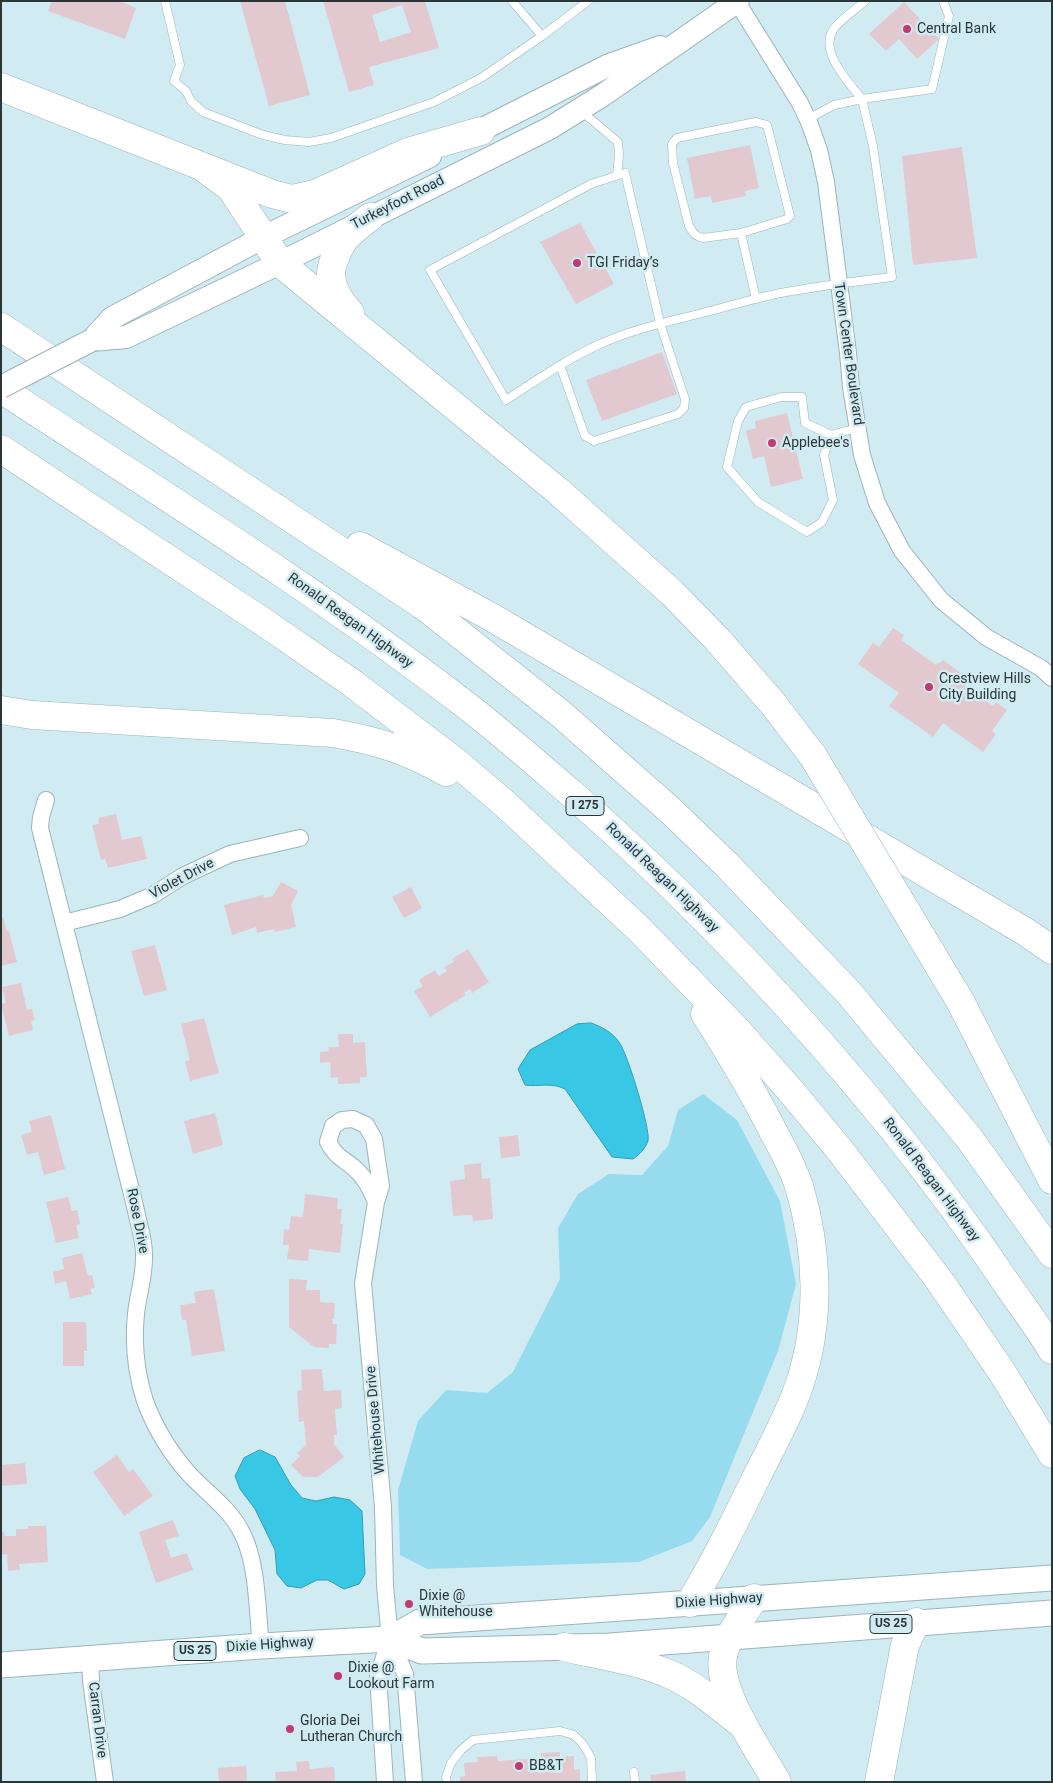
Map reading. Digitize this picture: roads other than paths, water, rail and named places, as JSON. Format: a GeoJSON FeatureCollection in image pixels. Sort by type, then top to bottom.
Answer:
{"type":"FeatureCollection","features":[{"type":"Feature","properties":{"kind":"highway"},"geometry":{"type":"LineString","coordinates":[[1,87],[272,194],[292,198],[315,194],[408,152],[481,130]]}},
{"type":"Feature","properties":{"kind":"highway"},"geometry":{"type":"LineString","coordinates":[[201,166],[231,188],[280,263],[558,491],[671,592],[717,639],[774,705],[813,756],[960,1001],[1052,1180]]}},
{"type":"Feature","properties":{"kind":"highway"},"geometry":{"type":"LineString","coordinates":[[367,333],[344,307],[335,289],[331,274],[336,256],[344,241],[370,217]]}},
{"type":"Feature","properties":{"kind":"highway"},"geometry":{"type":"LineString","coordinates":[[1,327],[424,606],[561,714],[671,811],[726,864],[849,993],[969,1138],[1052,1254]]}},
{"type":"Feature","properties":{"kind":"highway","name":"Ronald Reagan Highway"},"geometry":{"type":"LineString","coordinates":[[1,388],[272,566],[346,617],[467,706],[524,752],[623,839],[703,916],[800,1019],[858,1087],[938,1186],[1052,1350]]}},
{"type":"Feature","properties":{"kind":"highway"},"geometry":{"type":"LineString","coordinates":[[1,449],[262,621],[352,683],[457,763],[638,928],[741,1035],[839,1149],[939,1280],[1002,1372],[1049,1451]]}},
{"type":"Feature","properties":{"kind":"highway"},"geometry":{"type":"LineString","coordinates":[[209,464],[493,618],[1026,932],[1052,950]]}},
{"type":"Feature","properties":{"kind":"highway"},"geometry":{"type":"LineString","coordinates":[[1,710],[32,715],[334,733],[367,739],[418,756],[504,804]]}},
{"type":"Feature","properties":{"kind":"highway"},"geometry":{"type":"LineString","coordinates":[[678,970],[749,1086],[786,1156],[798,1185],[808,1222],[815,1271],[814,1306],[808,1353],[800,1383],[787,1416],[729,1535],[690,1603]]}},
{"type":"Feature","properties":{"kind":"highway"},"geometry":{"type":"LineString","coordinates":[[754,1598],[730,1637],[723,1654],[722,1665],[728,1694],[743,1725],[777,1782]]}},
{"type":"Feature","properties":{"kind":"highway"},"geometry":{"type":"LineString","coordinates":[[879,1782],[905,1646],[916,1622]]}},
{"type":"Feature","properties":{"kind":"highway"},"geometry":{"type":"LineString","coordinates":[[564,1647],[615,1658],[670,1674],[691,1686],[743,1725]]}},
{"type":"Feature","properties":{"kind":"main road","name":"Turkeyfoot Road"},"geometry":{"type":"LineString","coordinates":[[92,340],[126,336],[280,263],[550,128],[690,36],[737,2]]}},
{"type":"Feature","properties":{"kind":"main road","name":"Turkeyfoot Road"},"geometry":{"type":"LineString","coordinates":[[1,388],[92,340],[112,318],[264,237],[609,65],[690,36]]}},
{"type":"Feature","properties":{"kind":"main road","name":"Dixie Highway"},"geometry":{"type":"LineString","coordinates":[[390,1639],[420,1622],[1052,1578]]}},
{"type":"Feature","properties":{"kind":"main road","name":"Dixie Highway"},"geometry":{"type":"LineString","coordinates":[[1,1665],[261,1646],[390,1639],[422,1651],[610,1646],[1052,1613]]}},
{"type":"Feature","properties":{"kind":"street","name":"Town Center Boulevard"},"geometry":{"type":"LineString","coordinates":[[737,2],[800,103],[819,150],[826,182],[857,428],[862,455],[877,504],[902,551],[942,600],[986,637],[1041,668],[1052,678]]}},
{"type":"Feature","properties":{"kind":"street","name":"Rose Drive"},"geometry":{"type":"LineString","coordinates":[[46,800],[40,828],[135,1206],[144,1253],[135,1331],[135,1356],[143,1391],[156,1427],[174,1456],[232,1516],[242,1532],[250,1553],[261,1646]]}},
{"type":"Feature","properties":{"kind":"street","name":"Violet Drive"},"geometry":{"type":"LineString","coordinates":[[64,923],[120,909],[153,895],[183,876],[230,854],[300,838]]}},
{"type":"Feature","properties":{"kind":"street","name":"Whitehouse Drive"},"geometry":{"type":"LineString","coordinates":[[376,1202],[368,1183],[354,1168],[334,1153],[328,1142],[333,1126],[342,1120],[353,1119],[366,1125],[374,1139],[381,1186],[376,1202],[364,1283],[383,1507],[385,1586],[390,1639]]}},
{"type":"Feature","properties":{"kind":"street"},"geometry":{"type":"LineString","coordinates":[[385,1782],[378,1676],[390,1639]]}},
{"type":"Feature","properties":{"kind":"street"},"geometry":{"type":"LineString","coordinates":[[390,1639],[405,1674],[414,1782]]}},
{"type":"Feature","properties":{"kind":"street","name":"Carran Drive"},"geometry":{"type":"LineString","coordinates":[[90,1658],[105,1782]]}},
{"type":"Feature","properties":{"kind":"lane"},"geometry":{"type":"LineString","coordinates":[[165,1],[180,65],[174,80],[186,91],[191,101],[203,112],[263,135],[309,142],[331,138],[434,102],[481,78],[542,36],[588,1]]}},
{"type":"Feature","properties":{"kind":"lane"},"geometry":{"type":"LineString","coordinates":[[512,1],[542,36]]}},
{"type":"Feature","properties":{"kind":"lane"},"geometry":{"type":"LineString","coordinates":[[560,365],[585,436],[594,441],[678,414],[684,408],[685,399],[660,323],[625,173],[591,184],[430,270],[506,400],[560,365],[601,343],[636,330],[660,323],[784,292],[892,277],[873,146],[862,99],[839,72],[830,49],[830,38],[833,29],[866,1]]}},
{"type":"Feature","properties":{"kind":"lane"},"geometry":{"type":"LineString","coordinates":[[808,119],[834,105],[932,88],[949,16],[943,1]]}},
{"type":"Feature","properties":{"kind":"lane"},"geometry":{"type":"LineString","coordinates":[[580,110],[618,142],[618,176]]}},
{"type":"Feature","properties":{"kind":"lane"},"geometry":{"type":"LineString","coordinates":[[756,122],[767,125],[790,216],[787,219],[741,233],[702,238],[694,234],[689,226],[673,163],[672,144],[677,138],[756,122]]}},
{"type":"Feature","properties":{"kind":"lane"},"geometry":{"type":"LineString","coordinates":[[741,233],[756,299]]}},
{"type":"Feature","properties":{"kind":"lane"},"geometry":{"type":"LineString","coordinates":[[831,435],[824,455],[833,500],[822,522],[807,532],[758,502],[727,467],[738,421],[746,407],[781,397],[802,397],[805,423],[831,435],[857,428]]}},
{"type":"Feature","properties":{"kind":"lane"},"geometry":{"type":"LineString","coordinates":[[447,1782],[446,1777],[451,1763],[461,1750],[473,1740],[560,1731],[574,1734],[591,1758],[592,1782]]}},
{"type":"Feature","properties":{"kind":"lane"},"geometry":{"type":"LineString","coordinates":[[634,1772],[635,1782]]}},
{"type":"Feature","properties":{"kind":"place","name":"Central Bank"},"geometry":{"type":"Point","coordinates":[907,29]}},
{"type":"Feature","properties":{"kind":"place","name":"TGI Friday’s"},"geometry":{"type":"Point","coordinates":[577,263]}},
{"type":"Feature","properties":{"kind":"place","name":"Applebee's"},"geometry":{"type":"Point","coordinates":[772,443]}},
{"type":"Feature","properties":{"kind":"place","name":"Crestview Hills City Building"},"geometry":{"type":"Point","coordinates":[929,687]}},
{"type":"Feature","properties":{"kind":"place","name":"Dixie @ Whitehouse"},"geometry":{"type":"Point","coordinates":[409,1604]}},
{"type":"Feature","properties":{"kind":"place","name":"Dixie @ Lookout Farm"},"geometry":{"type":"Point","coordinates":[338,1676]}},
{"type":"Feature","properties":{"kind":"place","name":"Gloria Dei Lutheran Church"},"geometry":{"type":"Point","coordinates":[290,1729]}},
{"type":"Feature","properties":{"kind":"place","name":"BB&T"},"geometry":{"type":"Point","coordinates":[519,1766]}}]}
